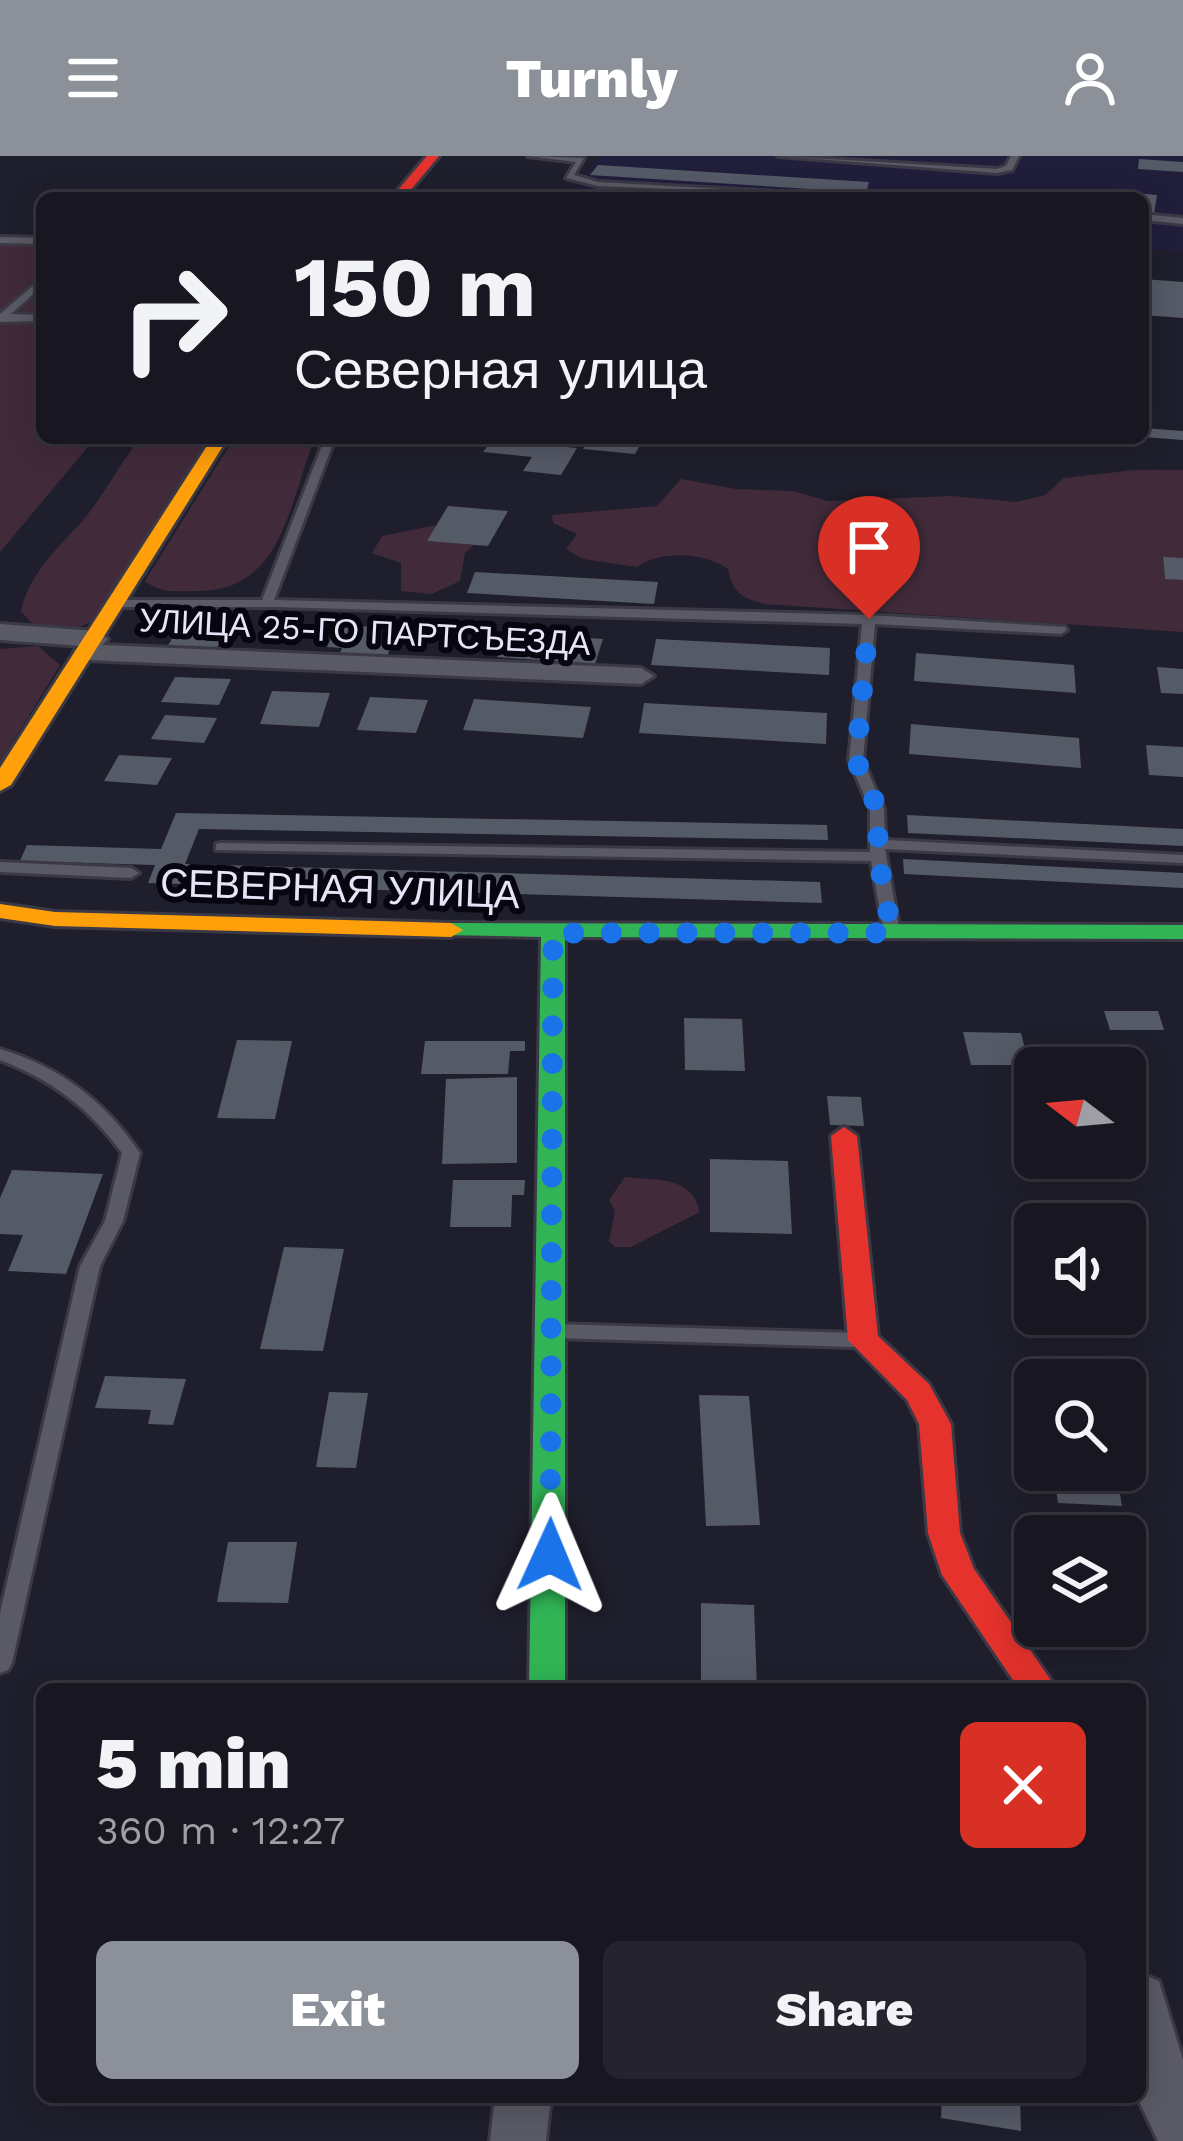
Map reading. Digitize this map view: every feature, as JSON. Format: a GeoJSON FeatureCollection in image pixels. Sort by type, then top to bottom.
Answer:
{"type":"FeatureCollection","features":[{"type":"Feature","properties":{"kind":"street"},"geometry":{"type":"LineString","coordinates":[[402,192],[433,156]]}},
{"type":"Feature","properties":{"kind":"street"},"geometry":{"type":"LineString","coordinates":[[0,784],[216,444]]}},
{"type":"Feature","properties":{"kind":"street","name":"УЛИЦА 25-ГО ПАРТСЪЕЗДА"},"geometry":{"type":"LineString","coordinates":[[0,632],[91,645],[641,676]]}},
{"type":"Feature","properties":{"kind":"street","name":"СЕВЕРНАЯ УЛИЦА"},"geometry":{"type":"LineString","coordinates":[[0,910],[55,919],[553,933],[1183,932]]}},
{"type":"Feature","properties":{"kind":"street"},"geometry":{"type":"LineString","coordinates":[[548,1683],[553,933]]}},
{"type":"Feature","properties":{"kind":"street"},"geometry":{"type":"LineString","coordinates":[[844,1136],[863,1340],[918,1392],[934,1424],[944,1533],[959,1575],[1035,1683]]}},
{"type":"Feature","properties":{"kind":"street"},"geometry":{"type":"LineString","coordinates":[[1146,2023],[1165,2097],[1183,2131]]}},
{"type":"Feature","properties":{"kind":"street"},"geometry":{"type":"LineString","coordinates":[[518,2141],[522,2103]]}},
{"type":"Feature","properties":{"kind":"lane"},"geometry":{"type":"LineString","coordinates":[[532,156],[581,160],[569,176],[598,184],[761,192]]}},
{"type":"Feature","properties":{"kind":"lane"},"geometry":{"type":"LineString","coordinates":[[782,156],[997,171],[1009,168],[1016,156]]}},
{"type":"Feature","properties":{"kind":"lane"},"geometry":{"type":"LineString","coordinates":[[1149,218],[1183,221]]}},
{"type":"Feature","properties":{"kind":"lane"},"geometry":{"type":"LineString","coordinates":[[0,240],[36,241]]}},
{"type":"Feature","properties":{"kind":"lane"},"geometry":{"type":"LineString","coordinates":[[0,318],[36,286]]}},
{"type":"Feature","properties":{"kind":"lane"},"geometry":{"type":"LineString","coordinates":[[0,318],[36,318]]}},
{"type":"Feature","properties":{"kind":"lane"},"geometry":{"type":"LineString","coordinates":[[268,600],[328,444]]}},
{"type":"Feature","properties":{"kind":"lane"},"geometry":{"type":"LineString","coordinates":[[117,604],[268,600],[869,619],[1061,630]]}},
{"type":"Feature","properties":{"kind":"lane"},"geometry":{"type":"LineString","coordinates":[[869,619],[856,760],[878,809],[878,850],[892,933]]}},
{"type":"Feature","properties":{"kind":"lane"},"geometry":{"type":"LineString","coordinates":[[220,848],[878,850],[1183,859]]}},
{"type":"Feature","properties":{"kind":"lane"},"geometry":{"type":"LineString","coordinates":[[0,867],[131,873]]}},
{"type":"Feature","properties":{"kind":"lane"},"geometry":{"type":"LineString","coordinates":[[0,1054],[54,1073],[101,1110],[130,1153],[114,1221],[90,1266],[0,1663]]}},
{"type":"Feature","properties":{"kind":"lane"},"geometry":{"type":"LineString","coordinates":[[554,1331],[863,1340]]}},
{"type":"Feature","properties":{"kind":"shaded area"},"geometry":{"type":"Polygon","coordinates":[[[599,156],[1183,156],[1183,252],[1149,249],[1149,192],[572,192],[599,156]]]}},
{"type":"Feature","properties":{"kind":"shaded area"},"geometry":{"type":"Polygon","coordinates":[[[0,243],[36,244],[36,444],[90,444],[0,552],[0,243]]]}},
{"type":"Feature","properties":{"kind":"shaded area"},"geometry":{"type":"Polygon","coordinates":[[[136,444],[209,444],[98,619],[79,627],[34,626],[21,611],[30,587],[136,444]]]}},
{"type":"Feature","properties":{"kind":"shaded area"},"geometry":{"type":"Polygon","coordinates":[[[230,444],[313,444],[279,538],[249,576],[227,587],[199,591],[164,590],[145,581],[230,444]]]}},
{"type":"Feature","properties":{"kind":"shaded area"},"geometry":{"type":"Polygon","coordinates":[[[1183,470],[1183,558],[1163,558],[1165,578],[1183,580],[1183,632],[764,604],[739,593],[728,569],[695,556],[658,558],[637,567],[583,559],[566,549],[577,534],[553,523],[552,515],[657,506],[681,479],[736,489],[793,491],[827,501],[952,496],[1016,502],[1045,495],[1064,478],[1183,470]]]}},
{"type":"Feature","properties":{"kind":"shaded area"},"geometry":{"type":"Polygon","coordinates":[[[436,525],[428,541],[474,545],[465,553],[460,581],[432,594],[401,591],[401,563],[372,553],[382,536],[436,525]]]}},
{"type":"Feature","properties":{"kind":"shaded area"},"geometry":{"type":"Polygon","coordinates":[[[38,646],[60,665],[0,763],[0,649],[38,646]]]}},
{"type":"Feature","properties":{"kind":"shaded area"},"geometry":{"type":"Polygon","coordinates":[[[625,1177],[681,1186],[696,1200],[700,1212],[631,1247],[615,1247],[609,1241],[615,1210],[609,1200],[625,1177]]]}},
{"type":"Feature","properties":{"kind":"building"},"geometry":{"type":"Polygon","coordinates":[[[1139,159],[1183,162],[1183,172],[1138,169],[1139,159]]]}},
{"type":"Feature","properties":{"kind":"building"},"geometry":{"type":"Polygon","coordinates":[[[598,165],[869,182],[867,189],[826,190],[590,175],[598,165]]]}},
{"type":"Feature","properties":{"kind":"building"},"geometry":{"type":"Polygon","coordinates":[[[1149,194],[1157,195],[1154,214],[1149,214],[1149,194]]]}},
{"type":"Feature","properties":{"kind":"building"},"geometry":{"type":"Polygon","coordinates":[[[1149,279],[1183,282],[1183,318],[1149,315],[1149,279]]]}},
{"type":"Feature","properties":{"kind":"building"},"geometry":{"type":"Polygon","coordinates":[[[1149,428],[1183,431],[1183,440],[1149,437],[1149,428]]]}},
{"type":"Feature","properties":{"kind":"building"},"geometry":{"type":"Polygon","coordinates":[[[489,444],[577,448],[561,475],[523,471],[532,457],[483,452],[489,444]]]}},
{"type":"Feature","properties":{"kind":"building"},"geometry":{"type":"Polygon","coordinates":[[[586,444],[639,447],[635,454],[583,449],[586,444]]]}},
{"type":"Feature","properties":{"kind":"building"},"geometry":{"type":"Polygon","coordinates":[[[448,506],[508,511],[488,546],[427,541],[448,506]]]}},
{"type":"Feature","properties":{"kind":"building"},"geometry":{"type":"Polygon","coordinates":[[[1163,557],[1183,558],[1183,580],[1165,579],[1163,557]]]}},
{"type":"Feature","properties":{"kind":"building"},"geometry":{"type":"Polygon","coordinates":[[[475,572],[658,582],[654,604],[467,593],[475,572]]]}},
{"type":"Feature","properties":{"kind":"building"},"geometry":{"type":"Polygon","coordinates":[[[180,625],[228,628],[216,649],[167,647],[180,625]]]}},
{"type":"Feature","properties":{"kind":"building"},"geometry":{"type":"Polygon","coordinates":[[[337,625],[398,628],[386,659],[355,657],[340,653],[342,648],[327,647],[337,625]]]}},
{"type":"Feature","properties":{"kind":"building"},"geometry":{"type":"Polygon","coordinates":[[[507,632],[603,639],[595,664],[497,657],[507,632]]]}},
{"type":"Feature","properties":{"kind":"building"},"geometry":{"type":"Polygon","coordinates":[[[656,639],[830,648],[829,675],[651,665],[656,639]]]}},
{"type":"Feature","properties":{"kind":"building"},"geometry":{"type":"Polygon","coordinates":[[[916,653],[1074,665],[1076,693],[914,681],[916,653]]]}},
{"type":"Feature","properties":{"kind":"building"},"geometry":{"type":"Polygon","coordinates":[[[1157,667],[1183,669],[1183,694],[1161,693],[1157,667]]]}},
{"type":"Feature","properties":{"kind":"building"},"geometry":{"type":"Polygon","coordinates":[[[175,677],[231,679],[219,705],[161,702],[175,677]]]}},
{"type":"Feature","properties":{"kind":"building"},"geometry":{"type":"Polygon","coordinates":[[[272,691],[330,693],[319,727],[260,724],[272,691]]]}},
{"type":"Feature","properties":{"kind":"building"},"geometry":{"type":"Polygon","coordinates":[[[370,697],[428,700],[416,733],[357,730],[370,697]]]}},
{"type":"Feature","properties":{"kind":"building"},"geometry":{"type":"Polygon","coordinates":[[[474,699],[591,707],[583,738],[463,730],[474,699]]]}},
{"type":"Feature","properties":{"kind":"building"},"geometry":{"type":"Polygon","coordinates":[[[644,703],[827,713],[826,744],[639,733],[644,703]]]}},
{"type":"Feature","properties":{"kind":"building"},"geometry":{"type":"Polygon","coordinates":[[[165,715],[217,718],[204,743],[151,739],[165,715]]]}},
{"type":"Feature","properties":{"kind":"building"},"geometry":{"type":"Polygon","coordinates":[[[911,724],[1079,738],[1081,768],[909,754],[911,724]]]}},
{"type":"Feature","properties":{"kind":"building"},"geometry":{"type":"Polygon","coordinates":[[[1146,745],[1183,747],[1183,777],[1149,775],[1146,745]]]}},
{"type":"Feature","properties":{"kind":"building"},"geometry":{"type":"Polygon","coordinates":[[[119,755],[172,758],[157,785],[104,781],[119,755]]]}},
{"type":"Feature","properties":{"kind":"building"},"geometry":{"type":"Polygon","coordinates":[[[176,813],[827,825],[828,840],[199,829],[185,864],[820,882],[822,903],[148,883],[155,865],[20,861],[27,845],[161,849],[176,813]]]}},
{"type":"Feature","properties":{"kind":"building"},"geometry":{"type":"Polygon","coordinates":[[[907,815],[1183,829],[1183,846],[908,833],[907,815]]]}},
{"type":"Feature","properties":{"kind":"building"},"geometry":{"type":"Polygon","coordinates":[[[903,859],[1183,873],[1183,888],[904,874],[903,859]]]}},
{"type":"Feature","properties":{"kind":"building"},"geometry":{"type":"Polygon","coordinates":[[[1104,1011],[1158,1011],[1164,1030],[1110,1030],[1104,1011]]]}},
{"type":"Feature","properties":{"kind":"building"},"geometry":{"type":"Polygon","coordinates":[[[684,1018],[742,1019],[745,1071],[685,1070],[684,1018]]]}},
{"type":"Feature","properties":{"kind":"building"},"geometry":{"type":"Polygon","coordinates":[[[963,1032],[1021,1033],[1024,1047],[1014,1047],[1014,1065],[971,1065],[963,1032]]]}},
{"type":"Feature","properties":{"kind":"building"},"geometry":{"type":"Polygon","coordinates":[[[237,1040],[292,1041],[275,1119],[217,1118],[237,1040]]]}},
{"type":"Feature","properties":{"kind":"building"},"geometry":{"type":"Polygon","coordinates":[[[425,1041],[525,1041],[525,1051],[510,1051],[508,1074],[421,1074],[425,1041]]]}},
{"type":"Feature","properties":{"kind":"building"},"geometry":{"type":"Polygon","coordinates":[[[517,1077],[517,1163],[442,1164],[446,1079],[517,1077]]]}},
{"type":"Feature","properties":{"kind":"building"},"geometry":{"type":"Polygon","coordinates":[[[827,1096],[861,1097],[864,1126],[830,1125],[827,1096]]]}},
{"type":"Feature","properties":{"kind":"building"},"geometry":{"type":"Polygon","coordinates":[[[710,1159],[788,1161],[792,1234],[710,1232],[710,1159]]]}},
{"type":"Feature","properties":{"kind":"building"},"geometry":{"type":"Polygon","coordinates":[[[12,1170],[103,1174],[66,1274],[8,1271],[23,1235],[0,1234],[0,1198],[12,1170]]]}},
{"type":"Feature","properties":{"kind":"building"},"geometry":{"type":"Polygon","coordinates":[[[453,1180],[525,1180],[524,1195],[512,1195],[511,1227],[450,1227],[453,1180]]]}},
{"type":"Feature","properties":{"kind":"building"},"geometry":{"type":"Polygon","coordinates":[[[284,1247],[344,1249],[323,1351],[260,1349],[284,1247]]]}},
{"type":"Feature","properties":{"kind":"building"},"geometry":{"type":"Polygon","coordinates":[[[105,1376],[186,1379],[173,1425],[148,1424],[151,1410],[95,1408],[105,1376]]]}},
{"type":"Feature","properties":{"kind":"building"},"geometry":{"type":"Polygon","coordinates":[[[329,1392],[368,1393],[356,1468],[316,1467],[329,1392]]]}},
{"type":"Feature","properties":{"kind":"building"},"geometry":{"type":"Polygon","coordinates":[[[699,1395],[749,1396],[760,1525],[706,1526],[699,1395]]]}},
{"type":"Feature","properties":{"kind":"building"},"geometry":{"type":"Polygon","coordinates":[[[1056,1491],[1120,1491],[1122,1506],[1058,1503],[1056,1491]]]}},
{"type":"Feature","properties":{"kind":"building"},"geometry":{"type":"Polygon","coordinates":[[[228,1542],[297,1542],[288,1603],[217,1602],[228,1542]]]}},
{"type":"Feature","properties":{"kind":"building"},"geometry":{"type":"Polygon","coordinates":[[[701,1603],[754,1605],[757,1683],[701,1683],[701,1603]]]}},
{"type":"Feature","properties":{"kind":"building"},"geometry":{"type":"Polygon","coordinates":[[[942,2103],[1020,2103],[1021,2131],[941,2118],[942,2103]]]}},
{"type":"Feature","properties":{"kind":"traffic: fast"},"geometry":{"type":"LineString","coordinates":[[451,930],[1183,932]]}},
{"type":"Feature","properties":{"kind":"traffic: fast"},"geometry":{"type":"LineString","coordinates":[[547,1683],[553,933]]}},
{"type":"Feature","properties":{"kind":"traffic: slow"},"geometry":{"type":"LineString","coordinates":[[0,785],[216,444]]}},
{"type":"Feature","properties":{"kind":"traffic: slow"},"geometry":{"type":"LineString","coordinates":[[0,911],[55,919],[451,930]]}},
{"type":"Feature","properties":{"kind":"traffic: jam"},"geometry":{"type":"LineString","coordinates":[[402,192],[433,156]]}},
{"type":"Feature","properties":{"kind":"traffic: jam"},"geometry":{"type":"LineString","coordinates":[[844,1136],[863,1340],[918,1392],[935,1424],[944,1533],[959,1575],[1035,1683]]}},
{"type":"Feature","properties":{"kind":"route"},"geometry":{"type":"LineString","coordinates":[[550,1555],[553,933],[892,933],[878,857],[878,809],[856,760],[869,619]]}}]}
